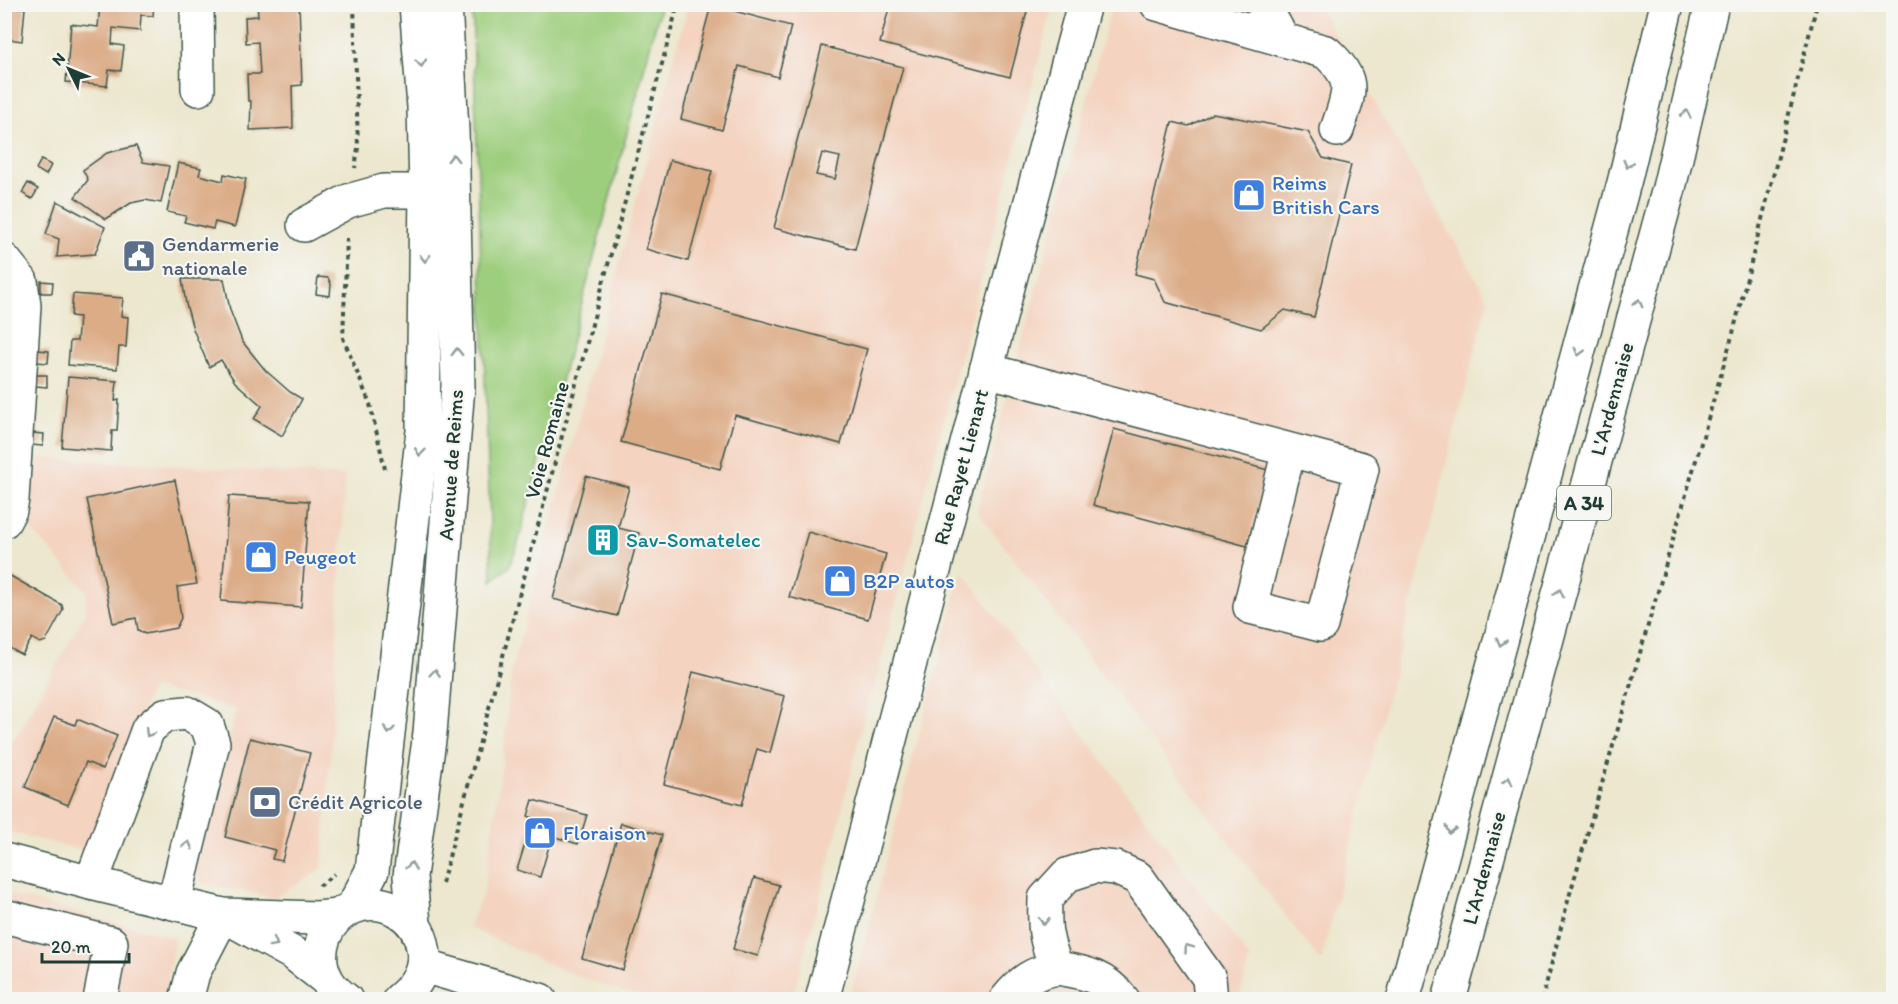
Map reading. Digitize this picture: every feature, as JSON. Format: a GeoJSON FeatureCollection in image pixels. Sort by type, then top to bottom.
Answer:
{"type":"FeatureCollection","features":[{"type":"Feature","properties":{"kind":"main road"},"geometry":{"type":"LineString","coordinates":[[197,4],[198,89]]}},
{"type":"Feature","properties":{"kind":"main road","name":"Avenue de Reims"},"geometry":{"type":"LineString","coordinates":[[416,4],[424,107],[439,191],[458,386],[430,733],[410,876],[414,924],[421,937],[424,951],[423,966]]}},
{"type":"Feature","properties":{"kind":"main road","name":"Avenue de Reims"},"geometry":{"type":"LineString","coordinates":[[334,992],[321,962],[321,945],[327,929],[346,911],[372,871],[423,431],[439,191],[452,130],[445,4]]}},
{"type":"Feature","properties":{"kind":"main road","name":"Rue Rayet Lienart"},"geometry":{"type":"LineString","coordinates":[[822,999],[1084,4]]}},
{"type":"Feature","properties":{"kind":"main road"},"geometry":{"type":"LineString","coordinates":[[1157,4],[1326,52],[1347,77],[1350,91],[1337,130]]}},
{"type":"Feature","properties":{"kind":"main road"},"geometry":{"type":"LineString","coordinates":[[1263,4],[1283,40]]}},
{"type":"Feature","properties":{"kind":"main road","name":"L'Ardennaise"},"geometry":{"type":"LineString","coordinates":[[1403,999],[1622,190],[1666,4]]}},
{"type":"Feature","properties":{"kind":"main road","name":"L'Ardennaise"},"geometry":{"type":"LineString","coordinates":[[1449,999],[1663,211],[1712,4]]}},
{"type":"Feature","properties":{"kind":"main road"},"geometry":{"type":"LineString","coordinates":[[304,225],[348,201],[384,191],[439,191]]}},
{"type":"Feature","properties":{"kind":"main road"},"geometry":{"type":"LineString","coordinates":[[4,260],[21,280],[24,298],[12,499],[10,510],[4,520]]}},
{"type":"Feature","properties":{"kind":"main road"},"geometry":{"type":"LineString","coordinates":[[986,370],[1362,469],[1321,625],[1250,607],[1289,450]]}},
{"type":"Feature","properties":{"kind":"main road"},"geometry":{"type":"LineString","coordinates":[[91,883],[148,729],[165,715],[187,713],[207,725],[213,743],[174,902]]}},
{"type":"Feature","properties":{"kind":"main road"},"geometry":{"type":"LineString","coordinates":[[4,860],[223,915],[317,918],[370,903],[387,905],[402,913],[414,924]]}},
{"type":"Feature","properties":{"kind":"main road"},"geometry":{"type":"LineString","coordinates":[[1057,968],[1048,948],[1044,929],[1045,899],[1067,875],[1095,866],[1116,868],[1138,878],[1209,978],[1211,999]]}},
{"type":"Feature","properties":{"kind":"main road"},"geometry":{"type":"LineString","coordinates":[[223,915],[294,954],[334,992]]}},
{"type":"Feature","properties":{"kind":"main road"},"geometry":{"type":"LineString","coordinates":[[186,999],[193,973],[223,915]]}},
{"type":"Feature","properties":{"kind":"main road"},"geometry":{"type":"LineString","coordinates":[[4,916],[111,943],[100,999]]}},
{"type":"Feature","properties":{"kind":"main road"},"geometry":{"type":"LineString","coordinates":[[399,999],[410,991],[418,980],[423,966],[540,999]]}},
{"type":"Feature","properties":{"kind":"main road"},"geometry":{"type":"LineString","coordinates":[[1006,999],[1024,980],[1041,971],[1057,968],[1083,972],[1112,986],[1123,999]]}},
{"type":"Feature","properties":{"kind":"path"},"geometry":{"type":"LineString","coordinates":[[354,4],[358,148],[348,201],[343,338],[370,404],[388,478]]}},
{"type":"Feature","properties":{"kind":"path","name":"Voie Romaine"},"geometry":{"type":"LineString","coordinates":[[444,883],[678,4]]}},
{"type":"Feature","properties":{"kind":"path"},"geometry":{"type":"LineString","coordinates":[[1542,999],[1572,885],[1733,333],[1817,4]]}},
{"type":"Feature","properties":{"kind":"path"},"geometry":{"type":"LineString","coordinates":[[317,888],[335,873]]}},
{"type":"Feature","properties":{"kind":"shaded area"},"geometry":{"type":"Polygon","coordinates":[[[688,5],[1053,5],[876,679],[868,701],[830,860],[792,999],[654,999],[614,989],[562,970],[468,927],[484,891],[501,771],[512,669],[688,5]]]}},
{"type":"Feature","properties":{"kind":"shaded area"},"geometry":{"type":"Polygon","coordinates":[[[1112,5],[1318,5],[1488,299],[1321,962],[977,511],[1112,5]]]}},
{"type":"Feature","properties":{"kind":"shaded area"},"geometry":{"type":"Polygon","coordinates":[[[30,457],[345,476],[332,733],[322,869],[274,898],[202,883],[195,871],[236,709],[152,687],[85,851],[5,831],[5,756],[86,612],[87,591],[27,525],[30,457]]]}},
{"type":"Feature","properties":{"kind":"shaded area"},"geometry":{"type":"Polygon","coordinates":[[[962,571],[1250,959],[1239,999],[849,1000],[962,571]]]}},
{"type":"Feature","properties":{"kind":"shaded area"},"geometry":{"type":"Polygon","coordinates":[[[4,893],[175,938],[164,999],[5,999],[4,893]]]}},
{"type":"Feature","properties":{"kind":"green space"},"geometry":{"type":"Polygon","coordinates":[[[472,5],[661,5],[517,547],[509,567],[492,581],[472,5]]]}},
{"type":"Feature","properties":{"kind":"building"},"geometry":{"type":"Polygon","coordinates":[[[4,4],[10,4],[10,7],[25,8],[22,41],[8,39],[6,56],[4,56],[4,4]]]}},
{"type":"Feature","properties":{"kind":"building"},"geometry":{"type":"Polygon","coordinates":[[[100,4],[154,4],[153,16],[141,15],[140,31],[113,28],[112,44],[124,46],[121,71],[109,70],[107,86],[66,82],[71,24],[98,27],[100,4]]]}},
{"type":"Feature","properties":{"kind":"building"},"geometry":{"type":"Polygon","coordinates":[[[257,4],[299,4],[302,85],[292,86],[293,128],[250,130],[251,101],[248,101],[247,74],[260,74],[258,42],[246,43],[245,17],[258,16],[257,4]]]}},
{"type":"Feature","properties":{"kind":"building"},"geometry":{"type":"Polygon","coordinates":[[[890,4],[1029,4],[1010,77],[880,43],[890,4]]]}},
{"type":"Feature","properties":{"kind":"building"},"geometry":{"type":"Polygon","coordinates":[[[711,5],[791,26],[778,77],[739,66],[722,130],[681,119],[711,5]]]}},
{"type":"Feature","properties":{"kind":"building"},"geometry":{"type":"Polygon","coordinates":[[[822,46],[903,67],[855,249],[774,228],[822,46]],[[822,153],[816,175],[835,179],[840,157],[822,153]]]}},
{"type":"Feature","properties":{"kind":"building","name":"Reims British Cars"},"geometry":{"type":"Polygon","coordinates":[[[1213,113],[1308,132],[1323,158],[1351,165],[1314,317],[1285,310],[1261,329],[1165,302],[1154,279],[1135,274],[1172,122],[1189,126],[1213,113]]]}},
{"type":"Feature","properties":{"kind":"building"},"geometry":{"type":"Polygon","coordinates":[[[136,146],[143,162],[169,166],[161,203],[145,200],[131,203],[106,219],[75,197],[88,180],[83,170],[107,153],[136,146]]]}},
{"type":"Feature","properties":{"kind":"building"},"geometry":{"type":"Polygon","coordinates":[[[41,160],[51,165],[46,175],[36,169],[41,160]]]}},
{"type":"Feature","properties":{"kind":"building"},"geometry":{"type":"Polygon","coordinates":[[[670,160],[712,171],[688,261],[646,249],[670,160]]]}},
{"type":"Feature","properties":{"kind":"building"},"geometry":{"type":"Polygon","coordinates":[[[178,163],[201,168],[199,175],[223,181],[224,174],[246,179],[235,227],[215,222],[213,229],[184,222],[186,216],[167,212],[178,163]]]}},
{"type":"Feature","properties":{"kind":"building"},"geometry":{"type":"Polygon","coordinates":[[[28,183],[38,189],[32,199],[22,193],[28,183]]]}},
{"type":"Feature","properties":{"kind":"building"},"geometry":{"type":"Polygon","coordinates":[[[57,201],[105,227],[95,254],[57,257],[59,239],[46,234],[57,201]]]}},
{"type":"Feature","properties":{"kind":"building"},"geometry":{"type":"Polygon","coordinates":[[[318,277],[328,278],[331,284],[330,296],[316,294],[318,277]]]}},
{"type":"Feature","properties":{"kind":"building"},"geometry":{"type":"Polygon","coordinates":[[[182,279],[224,279],[230,310],[242,341],[265,370],[290,392],[302,399],[282,436],[254,419],[262,406],[235,382],[221,360],[209,367],[193,329],[182,279]]]}},
{"type":"Feature","properties":{"kind":"building"},"geometry":{"type":"Polygon","coordinates":[[[41,281],[53,282],[52,293],[41,293],[41,281]]]}},
{"type":"Feature","properties":{"kind":"building"},"geometry":{"type":"Polygon","coordinates":[[[73,294],[123,298],[121,316],[128,317],[126,347],[119,347],[117,369],[68,365],[70,341],[77,341],[79,317],[71,316],[73,294]]]}},
{"type":"Feature","properties":{"kind":"building"},"geometry":{"type":"Polygon","coordinates":[[[662,294],[867,349],[841,444],[735,415],[720,469],[621,442],[662,294]]]}},
{"type":"Feature","properties":{"kind":"building"},"geometry":{"type":"Polygon","coordinates":[[[37,350],[49,351],[48,363],[37,362],[37,350]]]}},
{"type":"Feature","properties":{"kind":"building"},"geometry":{"type":"Polygon","coordinates":[[[36,375],[47,375],[47,387],[35,386],[36,375]]]}},
{"type":"Feature","properties":{"kind":"building"},"geometry":{"type":"Polygon","coordinates":[[[68,377],[117,381],[115,401],[119,400],[117,431],[112,431],[111,451],[62,447],[68,377]]]}},
{"type":"Feature","properties":{"kind":"building"},"geometry":{"type":"Polygon","coordinates":[[[1114,429],[1268,470],[1247,546],[1093,505],[1114,429]]]}},
{"type":"Feature","properties":{"kind":"building"},"geometry":{"type":"Polygon","coordinates":[[[32,433],[44,434],[43,446],[31,445],[32,433]]]}},
{"type":"Feature","properties":{"kind":"building","name":"Sav-Somatelec"},"geometry":{"type":"Polygon","coordinates":[[[586,476],[629,487],[618,528],[639,533],[617,616],[553,599],[586,476]]]}},
{"type":"Feature","properties":{"kind":"building"},"geometry":{"type":"Polygon","coordinates":[[[175,480],[197,584],[177,587],[181,618],[176,628],[145,634],[138,630],[136,618],[113,623],[87,499],[175,480]]]}},
{"type":"Feature","properties":{"kind":"building"},"geometry":{"type":"Polygon","coordinates":[[[229,496],[309,501],[301,607],[221,601],[229,496]]]}},
{"type":"Feature","properties":{"kind":"building"},"geometry":{"type":"Polygon","coordinates":[[[808,532],[886,554],[868,619],[789,597],[808,532]]]}},
{"type":"Feature","properties":{"kind":"building"},"geometry":{"type":"Polygon","coordinates":[[[7,574],[62,605],[63,610],[46,641],[40,643],[32,638],[22,655],[4,645],[4,610],[7,605],[4,604],[4,578],[7,574]]]}},
{"type":"Feature","properties":{"kind":"building"},"geometry":{"type":"Polygon","coordinates":[[[693,672],[785,696],[770,753],[757,749],[742,805],[664,784],[693,672]]]}},
{"type":"Feature","properties":{"kind":"building"},"geometry":{"type":"Polygon","coordinates":[[[54,717],[75,725],[77,719],[117,736],[103,769],[86,762],[68,805],[25,787],[54,717]]]}},
{"type":"Feature","properties":{"kind":"building"},"geometry":{"type":"Polygon","coordinates":[[[250,738],[310,753],[282,861],[272,859],[275,850],[225,837],[250,738]]]}},
{"type":"Feature","properties":{"kind":"building","name":"Floraison"},"geometry":{"type":"Polygon","coordinates":[[[533,800],[587,815],[578,844],[552,836],[540,877],[517,870],[533,818],[528,816],[533,800]]]}},
{"type":"Feature","properties":{"kind":"building"},"geometry":{"type":"Polygon","coordinates":[[[621,823],[662,835],[623,970],[582,958],[621,823]]]}},
{"type":"Feature","properties":{"kind":"building"},"geometry":{"type":"Polygon","coordinates":[[[754,878],[779,885],[758,956],[733,949],[754,878]]]}},
{"type":"Feature","properties":{"kind":"place","name":"Reims British Cars"},"geometry":{"type":"Point","coordinates":[1249,195]}},
{"type":"Feature","properties":{"kind":"place","name":"Gendarmerie nationale"},"geometry":{"type":"Point","coordinates":[139,256]}},
{"type":"Feature","properties":{"kind":"place","name":"Sav-Somatelec"},"geometry":{"type":"Point","coordinates":[603,540]}},
{"type":"Feature","properties":{"kind":"place","name":"Peugeot"},"geometry":{"type":"Point","coordinates":[261,557]}},
{"type":"Feature","properties":{"kind":"place","name":"B2P autos"},"geometry":{"type":"Point","coordinates":[840,581]}},
{"type":"Feature","properties":{"kind":"place","name":"Crédit Agricole"},"geometry":{"type":"Point","coordinates":[265,802]}},
{"type":"Feature","properties":{"kind":"place","name":"Floraison"},"geometry":{"type":"Point","coordinates":[540,833]}}]}
